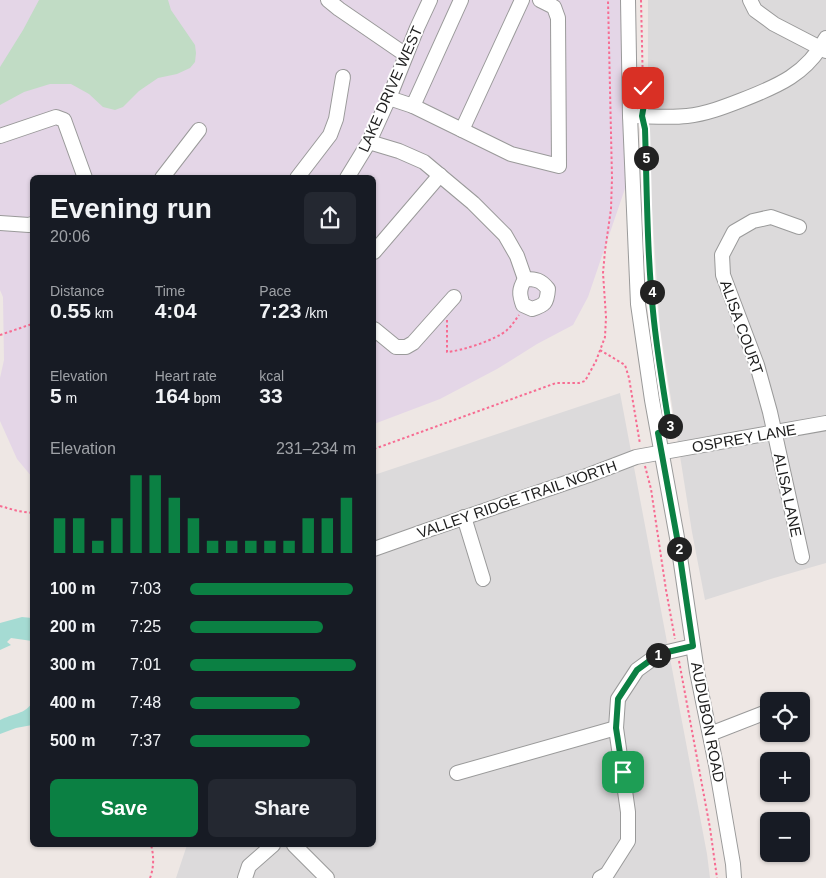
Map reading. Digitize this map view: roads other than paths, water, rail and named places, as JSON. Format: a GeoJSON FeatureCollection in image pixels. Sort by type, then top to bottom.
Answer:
{"type":"FeatureCollection","features":[{"type":"Feature","properties":{"kind":"street"},"geometry":{"type":"LineString","coordinates":[[328,0],[406,55]]}},
{"type":"Feature","properties":{"kind":"street","name":"LAKE DRIVE WEST"},"geometry":{"type":"LineString","coordinates":[[349,175],[369,142],[430,0]]}},
{"type":"Feature","properties":{"kind":"street"},"geometry":{"type":"LineString","coordinates":[[413,106],[461,0]]}},
{"type":"Feature","properties":{"kind":"street"},"geometry":{"type":"LineString","coordinates":[[462,130],[522,0]]}},
{"type":"Feature","properties":{"kind":"street"},"geometry":{"type":"LineString","coordinates":[[389,98],[413,106],[511,154],[559,166],[558,18],[554,6],[540,0]]}},
{"type":"Feature","properties":{"kind":"street","name":"AUDUBON ROAD"},"geometry":{"type":"LineString","coordinates":[[628,0],[636,116],[638,304],[652,400],[678,543],[697,672],[718,774],[734,878]]}},
{"type":"Feature","properties":{"kind":"street"},"geometry":{"type":"LineString","coordinates":[[636,116],[686,116],[705,113],[766,91],[802,70],[824,46],[774,24],[755,10],[750,0]]}},
{"type":"Feature","properties":{"kind":"street"},"geometry":{"type":"LineString","coordinates":[[299,175],[330,135],[336,119],[343,77]]}},
{"type":"Feature","properties":{"kind":"street"},"geometry":{"type":"LineString","coordinates":[[0,136],[56,117],[64,120],[84,175]]}},
{"type":"Feature","properties":{"kind":"street"},"geometry":{"type":"LineString","coordinates":[[164,175],[198,130]]}},
{"type":"Feature","properties":{"kind":"street"},"geometry":{"type":"LineString","coordinates":[[369,142],[399,151],[424,162],[473,203],[505,235],[517,256],[526,279]]}},
{"type":"Feature","properties":{"kind":"street"},"geometry":{"type":"LineString","coordinates":[[376,250],[440,175]]}},
{"type":"Feature","properties":{"kind":"street","name":"ALISA COURT"},"geometry":{"type":"LineString","coordinates":[[775,433],[757,365],[723,275],[722,254],[734,232],[753,221],[771,217],[799,227]]}},
{"type":"Feature","properties":{"kind":"street"},"geometry":{"type":"LineString","coordinates":[[0,224],[30,225]]}},
{"type":"Feature","properties":{"kind":"street"},"geometry":{"type":"LineString","coordinates":[[526,279],[534,279],[543,283],[548,289],[547,300],[541,306],[532,309],[524,305],[520,296],[521,286],[526,279]]}},
{"type":"Feature","properties":{"kind":"street"},"geometry":{"type":"LineString","coordinates":[[376,331],[396,347],[406,347],[413,343],[454,296]]}},
{"type":"Feature","properties":{"kind":"street","name":"OSPREY LANE"},"geometry":{"type":"LineString","coordinates":[[662,453],[826,423]]}},
{"type":"Feature","properties":{"kind":"street","name":"ALISA LANE"},"geometry":{"type":"LineString","coordinates":[[775,433],[802,556]]}},
{"type":"Feature","properties":{"kind":"street","name":"VALLEY RIDGE TRAIL NORTH"},"geometry":{"type":"LineString","coordinates":[[376,549],[590,475],[636,457],[662,453]]}},
{"type":"Feature","properties":{"kind":"street"},"geometry":{"type":"LineString","coordinates":[[464,518],[484,579]]}},
{"type":"Feature","properties":{"kind":"street"},"geometry":{"type":"LineString","coordinates":[[600,878],[607,874],[628,841],[628,812],[616,728],[618,699],[637,670],[659,654],[693,646]]}},
{"type":"Feature","properties":{"kind":"street"},"geometry":{"type":"LineString","coordinates":[[710,734],[760,715]]}},
{"type":"Feature","properties":{"kind":"street"},"geometry":{"type":"LineString","coordinates":[[457,773],[616,728]]}},
{"type":"Feature","properties":{"kind":"street"},"geometry":{"type":"LineString","coordinates":[[244,878],[249,866],[271,847]]}},
{"type":"Feature","properties":{"kind":"street"},"geometry":{"type":"LineString","coordinates":[[296,847],[327,878]]}},
{"type":"Feature","properties":{"kind":"water"},"geometry":{"type":"Polygon","coordinates":[[[22,617],[30,618],[30,641],[11,638],[7,642],[11,645],[0,650],[0,623],[22,617]]]}},
{"type":"Feature","properties":{"kind":"water"},"geometry":{"type":"Polygon","coordinates":[[[30,706],[30,725],[0,734],[0,720],[30,706]]]}}]}
